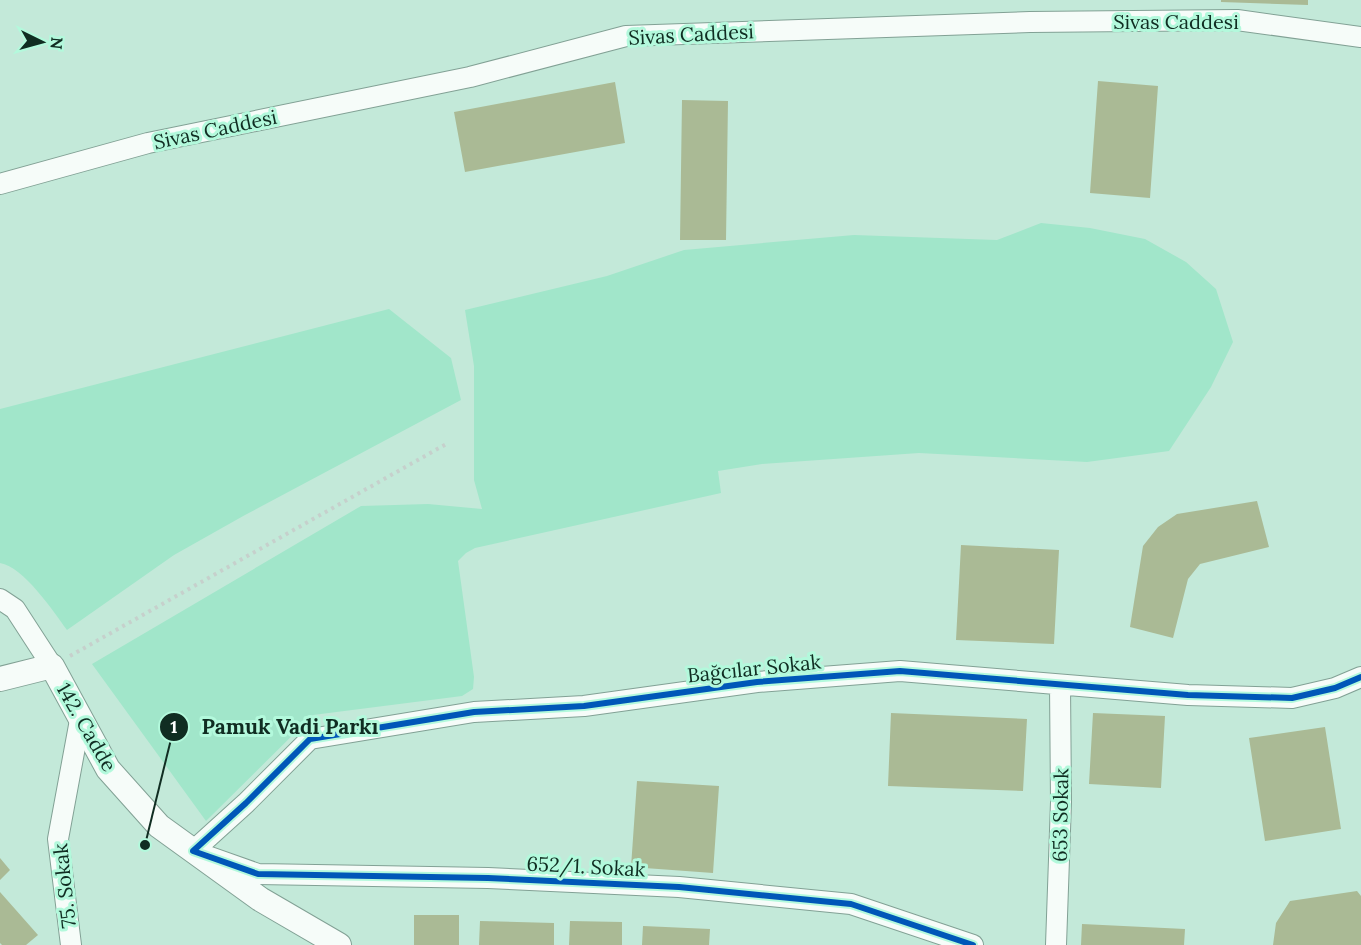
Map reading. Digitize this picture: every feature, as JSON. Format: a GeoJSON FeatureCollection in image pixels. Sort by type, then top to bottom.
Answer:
{"type":"FeatureCollection","features":[{"type":"Feature","properties":{"kind":"street","name":"Sivas Caddesi"},"geometry":{"type":"LineString","coordinates":[[0,183],[148,143],[470,77],[626,36],[1029,22],[1237,20],[1361,37]]}},
{"type":"Feature","properties":{"kind":"street"},"geometry":{"type":"LineString","coordinates":[[0,599],[15,609],[52,666]]}},
{"type":"Feature","properties":{"kind":"street","name":"142. Cadde"},"geometry":{"type":"LineString","coordinates":[[0,679],[52,666],[108,769],[159,826],[260,899],[339,945]]}},
{"type":"Feature","properties":{"kind":"street","name":"Bağcılar Sokak"},"geometry":{"type":"LineString","coordinates":[[193,851],[246,804],[310,739],[474,712],[584,705],[757,682],[900,671],[1188,695],[1292,698],[1335,688],[1361,677]]}},
{"type":"Feature","properties":{"kind":"street","name":"653 Sokak"},"geometry":{"type":"LineString","coordinates":[[1056,945],[1061,802],[1060,685]]}},
{"type":"Feature","properties":{"kind":"street","name":"75. Sokak"},"geometry":{"type":"LineString","coordinates":[[71,945],[58,839],[80,720]]}},
{"type":"Feature","properties":{"kind":"street","name":"652/1. Sokak"},"geometry":{"type":"LineString","coordinates":[[193,851],[258,874],[488,878],[679,887],[851,904],[973,945]]}},
{"type":"Feature","properties":{"kind":"path"},"geometry":{"type":"LineString","coordinates":[[52,666],[448,443]]}},
{"type":"Feature","properties":{"kind":"green space"},"geometry":{"type":"Polygon","coordinates":[[[1041,223],[1090,228],[1145,239],[1186,262],[1216,289],[1233,342],[1211,387],[1169,451],[1087,462],[919,453],[762,464],[718,471],[721,493],[475,548],[458,561],[474,677],[473,689],[462,696],[313,715],[206,821],[92,664],[361,506],[428,504],[482,509],[474,480],[474,366],[465,310],[607,276],[684,250],[854,235],[997,240],[1041,223]]]}},
{"type":"Feature","properties":{"kind":"green space"},"geometry":{"type":"Polygon","coordinates":[[[389,309],[451,358],[461,400],[174,555],[67,630],[19,572],[0,563],[0,409],[389,309]]]}},
{"type":"Feature","properties":{"kind":"building"},"geometry":{"type":"Polygon","coordinates":[[[1221,0],[1308,0],[1308,5],[1221,2],[1221,0]]]}},
{"type":"Feature","properties":{"kind":"building"},"geometry":{"type":"Polygon","coordinates":[[[1098,81],[1158,86],[1150,198],[1090,193],[1098,81]]]}},
{"type":"Feature","properties":{"kind":"building"},"geometry":{"type":"Polygon","coordinates":[[[615,82],[625,143],[465,172],[454,112],[615,82]]]}},
{"type":"Feature","properties":{"kind":"building"},"geometry":{"type":"Polygon","coordinates":[[[682,100],[728,101],[726,240],[680,240],[682,100]]]}},
{"type":"Feature","properties":{"kind":"building"},"geometry":{"type":"Polygon","coordinates":[[[1257,501],[1269,547],[1200,564],[1188,579],[1173,638],[1130,627],[1143,546],[1158,527],[1177,514],[1257,501]]]}},
{"type":"Feature","properties":{"kind":"building"},"geometry":{"type":"Polygon","coordinates":[[[961,545],[1059,550],[1054,644],[956,640],[961,545]]]}},
{"type":"Feature","properties":{"kind":"building"},"geometry":{"type":"Polygon","coordinates":[[[891,713],[1027,719],[1023,791],[888,786],[891,713]]]}},
{"type":"Feature","properties":{"kind":"building"},"geometry":{"type":"Polygon","coordinates":[[[1093,713],[1165,716],[1161,788],[1089,784],[1093,713]]]}},
{"type":"Feature","properties":{"kind":"building"},"geometry":{"type":"Polygon","coordinates":[[[1325,727],[1341,829],[1265,841],[1249,738],[1325,727]]]}},
{"type":"Feature","properties":{"kind":"building"},"geometry":{"type":"Polygon","coordinates":[[[637,781],[719,786],[713,873],[631,867],[637,781]]]}},
{"type":"Feature","properties":{"kind":"building"},"geometry":{"type":"Polygon","coordinates":[[[0,858],[10,870],[0,880],[0,858]]]}},
{"type":"Feature","properties":{"kind":"building"},"geometry":{"type":"Polygon","coordinates":[[[1357,891],[1361,896],[1361,945],[1273,945],[1276,923],[1290,901],[1357,891]]]}},
{"type":"Feature","properties":{"kind":"building"},"geometry":{"type":"Polygon","coordinates":[[[0,892],[38,935],[26,945],[2,945],[0,943],[0,892]]]}},
{"type":"Feature","properties":{"kind":"building"},"geometry":{"type":"Polygon","coordinates":[[[414,915],[459,915],[459,945],[414,945],[414,915]]]}},
{"type":"Feature","properties":{"kind":"building"},"geometry":{"type":"Polygon","coordinates":[[[480,921],[554,923],[554,945],[479,945],[480,921]]]}},
{"type":"Feature","properties":{"kind":"building"},"geometry":{"type":"Polygon","coordinates":[[[570,921],[622,922],[622,945],[569,945],[570,921]]]}},
{"type":"Feature","properties":{"kind":"building"},"geometry":{"type":"Polygon","coordinates":[[[1082,924],[1185,929],[1184,945],[1081,945],[1082,924]]]}},
{"type":"Feature","properties":{"kind":"building"},"geometry":{"type":"Polygon","coordinates":[[[643,926],[710,929],[709,945],[642,945],[643,926]]]}},
{"type":"Feature","properties":{"kind":"cycle path"},"geometry":{"type":"LineString","coordinates":[[973,945],[851,904],[679,887],[488,878],[258,874],[193,851],[246,803],[310,739],[474,712],[584,706],[757,682],[900,671],[1188,695],[1292,698],[1335,688],[1361,677]]}},
{"type":"Feature","properties":{"kind":"place","name":"Pamuk Vadi Parkı"},"geometry":{"type":"Point","coordinates":[145,845]}}]}
